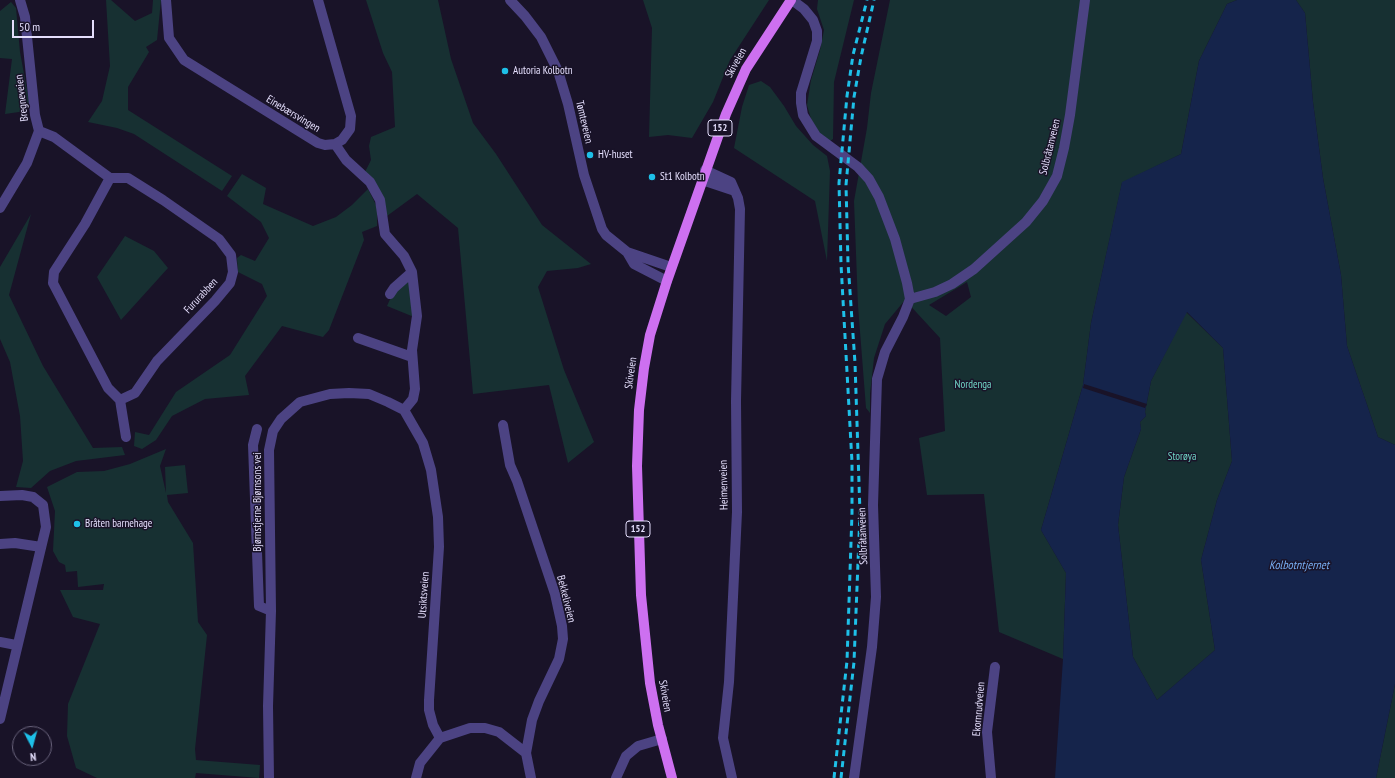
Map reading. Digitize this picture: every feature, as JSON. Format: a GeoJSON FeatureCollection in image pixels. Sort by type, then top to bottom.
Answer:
{"type":"FeatureCollection","features":[{"type":"Feature","properties":{"kind":"main road","name":"Skiveien"},"geometry":{"type":"LineString","coordinates":[[672,778],[651,690],[639,569],[637,461],[639,410],[644,368],[650,335],[671,267],[732,99],[746,69],[792,0]]}},
{"type":"Feature","properties":{"kind":"street","name":"Bregneveien"},"geometry":{"type":"LineString","coordinates":[[0,208],[27,163],[39,131],[35,115],[25,18],[20,0]]}},
{"type":"Feature","properties":{"kind":"street","name":"Einebærsvingen"},"geometry":{"type":"LineString","coordinates":[[166,0],[169,38],[184,60],[318,143],[325,145],[335,144]]}},
{"type":"Feature","properties":{"kind":"street"},"geometry":{"type":"LineString","coordinates":[[318,0],[351,116],[350,129],[342,140],[335,144],[346,160],[370,182],[380,200],[385,234],[404,256],[412,272],[417,316],[412,357],[414,395],[404,410]]}},
{"type":"Feature","properties":{"kind":"street","name":"Tømteveien"},"geometry":{"type":"LineString","coordinates":[[510,0],[534,26],[553,58],[562,84],[584,175],[598,220],[606,235],[627,252],[671,267]]}},
{"type":"Feature","properties":{"kind":"street"},"geometry":{"type":"LineString","coordinates":[[792,0],[804,9],[813,20],[817,31],[818,41],[802,93],[801,103],[803,115],[816,136],[858,167],[869,179],[879,197],[894,239],[910,298]]}},
{"type":"Feature","properties":{"kind":"street","name":"Solbråtanveien"},"geometry":{"type":"LineString","coordinates":[[854,778],[872,647],[876,597],[873,505],[877,379],[885,352],[903,317],[910,298],[935,292],[952,284],[974,269],[1026,222],[1043,201],[1056,176],[1064,148],[1070,115],[1085,0]]}},
{"type":"Feature","properties":{"kind":"street"},"geometry":{"type":"LineString","coordinates":[[39,131],[54,138],[110,178],[85,224],[54,272],[53,283],[108,388],[120,400],[126,437]]}},
{"type":"Feature","properties":{"kind":"street","name":"Heimenveien"},"geometry":{"type":"LineString","coordinates":[[705,170],[731,182],[739,203],[740,216],[736,401],[737,512],[729,682],[723,738],[732,778]]}},
{"type":"Feature","properties":{"kind":"street","name":"Fururabben"},"geometry":{"type":"LineString","coordinates":[[110,178],[128,178],[163,200],[219,239],[231,255],[233,272],[230,283],[215,301],[157,361],[135,393],[120,400]]}},
{"type":"Feature","properties":{"kind":"street"},"geometry":{"type":"LineString","coordinates":[[702,180],[735,191]]}},
{"type":"Feature","properties":{"kind":"street","name":"Tømteveien"},"geometry":{"type":"LineString","coordinates":[[627,252],[634,264],[667,281]]}},
{"type":"Feature","properties":{"kind":"street"},"geometry":{"type":"LineString","coordinates":[[390,294],[394,288],[412,272]]}},
{"type":"Feature","properties":{"kind":"street"},"geometry":{"type":"LineString","coordinates":[[358,338],[412,357]]}},
{"type":"Feature","properties":{"kind":"street","name":"Bjørnstjerne Bjørnsons vei"},"geometry":{"type":"LineString","coordinates":[[269,778],[268,706],[271,611],[269,450],[273,432],[281,419],[300,402],[330,394],[349,392],[369,394],[404,410]]}},
{"type":"Feature","properties":{"kind":"street","name":"Utsiktsveien"},"geometry":{"type":"LineString","coordinates":[[404,410],[423,443],[431,470],[438,517],[439,546],[429,710],[433,724],[440,738]]}},
{"type":"Feature","properties":{"kind":"street","name":"Bekkeliveien"},"geometry":{"type":"LineString","coordinates":[[503,425],[510,464],[555,594],[562,626],[562,648],[559,659],[539,701],[532,720],[526,753],[531,778]]}},
{"type":"Feature","properties":{"kind":"street","name":"Bjørnstjerne Bjørnsons vei"},"geometry":{"type":"LineString","coordinates":[[257,430],[253,445],[259,606],[271,611]]}},
{"type":"Feature","properties":{"kind":"street"},"geometry":{"type":"LineString","coordinates":[[0,496],[22,495],[32,497],[43,505],[46,515],[46,527],[16,645],[0,719]]}},
{"type":"Feature","properties":{"kind":"street"},"geometry":{"type":"LineString","coordinates":[[0,544],[15,543],[41,547]]}},
{"type":"Feature","properties":{"kind":"street"},"geometry":{"type":"LineString","coordinates":[[0,642],[16,645]]}},
{"type":"Feature","properties":{"kind":"street","name":"Ekornrudveien"},"geometry":{"type":"LineString","coordinates":[[991,778],[987,732],[995,667]]}},
{"type":"Feature","properties":{"kind":"street"},"geometry":{"type":"LineString","coordinates":[[416,778],[420,763],[440,738],[470,728],[484,728],[499,732],[526,753]]}},
{"type":"Feature","properties":{"kind":"street"},"geometry":{"type":"LineString","coordinates":[[616,778],[626,756],[638,746],[662,739]]}},
{"type":"Feature","properties":{"kind":"green space"},"geometry":{"type":"Polygon","coordinates":[[[106,0],[111,0],[135,21],[152,13],[153,0],[161,0],[157,40],[146,47],[149,52],[128,87],[128,110],[232,176],[222,191],[134,134],[117,128],[88,122],[102,101],[110,66],[106,0]]]}},
{"type":"Feature","properties":{"kind":"green space"},"geometry":{"type":"Polygon","coordinates":[[[366,0],[438,0],[451,59],[473,123],[496,154],[542,225],[591,264],[578,268],[547,271],[538,287],[564,370],[594,442],[568,463],[549,385],[473,394],[458,228],[417,194],[387,216],[365,172],[371,160],[369,146],[371,137],[395,127],[392,72],[383,53],[366,0]]]}},
{"type":"Feature","properties":{"kind":"green space"},"geometry":{"type":"Polygon","coordinates":[[[643,0],[769,0],[730,60],[713,102],[692,138],[668,135],[649,137],[652,28],[643,0]]]}},
{"type":"Feature","properties":{"kind":"green space"},"geometry":{"type":"Polygon","coordinates":[[[818,0],[854,0],[834,82],[833,139],[830,141],[820,134],[811,119],[807,105],[811,80],[824,30],[817,9],[818,0]]]}},
{"type":"Feature","properties":{"kind":"green space","name":"Nordenga"},"geometry":{"type":"Polygon","coordinates":[[[890,0],[1237,0],[1227,4],[1199,61],[1181,154],[1122,183],[1091,323],[1083,385],[1041,530],[1066,573],[1063,659],[999,632],[984,494],[927,495],[919,438],[945,431],[940,338],[905,300],[885,324],[874,358],[870,394],[870,413],[866,408],[858,306],[854,201],[867,128],[871,93],[890,0]],[[967,282],[929,305],[946,316],[971,297],[967,282]]]}},
{"type":"Feature","properties":{"kind":"green space"},"geometry":{"type":"Polygon","coordinates":[[[1296,0],[1395,0],[1395,445],[1378,437],[1347,346],[1341,275],[1323,178],[1313,102],[1305,13],[1296,0]]]}},
{"type":"Feature","properties":{"kind":"green space"},"geometry":{"type":"Polygon","coordinates":[[[11,2],[16,8],[20,52],[29,101],[26,111],[5,114],[12,59],[0,58],[0,11],[11,2]]]}},
{"type":"Feature","properties":{"kind":"green space"},"geometry":{"type":"Polygon","coordinates":[[[761,81],[770,87],[796,126],[813,145],[827,156],[830,171],[827,261],[815,201],[734,148],[742,107],[749,85],[761,81]]]}},
{"type":"Feature","properties":{"kind":"green space"},"geometry":{"type":"Polygon","coordinates":[[[242,174],[266,188],[263,204],[313,226],[336,217],[352,205],[368,189],[377,207],[377,226],[362,232],[364,240],[329,330],[323,337],[282,326],[245,376],[249,395],[205,399],[172,416],[156,440],[142,449],[134,446],[135,432],[149,435],[176,392],[230,355],[267,296],[262,284],[238,272],[237,258],[241,255],[255,261],[269,238],[261,222],[227,196],[242,174]]]}},
{"type":"Feature","properties":{"kind":"green space"},"geometry":{"type":"Polygon","coordinates":[[[31,214],[9,295],[43,366],[93,448],[122,447],[125,455],[76,461],[50,471],[31,488],[16,487],[23,461],[20,416],[10,362],[0,339],[0,267],[31,214]]]}},
{"type":"Feature","properties":{"kind":"green space"},"geometry":{"type":"Polygon","coordinates":[[[125,236],[154,251],[168,268],[121,320],[97,277],[125,236]]]}},
{"type":"Feature","properties":{"kind":"green space"},"geometry":{"type":"Polygon","coordinates":[[[410,278],[414,317],[387,306],[391,297],[410,278]]]}},
{"type":"Feature","properties":{"kind":"green space","name":"Storøya"},"geometry":{"type":"Polygon","coordinates":[[[1186,312],[1223,348],[1232,461],[1217,500],[1201,560],[1215,650],[1157,700],[1133,657],[1118,525],[1124,477],[1141,429],[1140,422],[1146,416],[1145,412],[1151,381],[1186,312]]]}},
{"type":"Feature","properties":{"kind":"green space"},"geometry":{"type":"Polygon","coordinates":[[[166,449],[160,466],[166,493],[165,467],[185,465],[188,493],[167,495],[168,502],[193,543],[198,622],[207,635],[195,749],[196,760],[260,765],[259,778],[196,773],[195,778],[97,778],[76,768],[67,736],[68,704],[100,624],[73,617],[60,590],[103,590],[104,584],[78,587],[77,571],[66,572],[65,565],[59,562],[53,551],[55,511],[47,487],[77,472],[104,471],[130,464],[166,449]]]}},
{"type":"Feature","properties":{"kind":"green space"},"geometry":{"type":"Polygon","coordinates":[[[1395,684],[1395,778],[1376,778],[1395,684]]]}},
{"type":"Feature","properties":{"kind":"water","name":"Kolbotntjernet"},"geometry":{"type":"Polygon","coordinates":[[[1237,0],[1296,0],[1305,13],[1313,102],[1323,178],[1341,275],[1347,346],[1378,437],[1395,445],[1395,684],[1376,778],[1055,778],[1063,659],[1066,573],[1041,530],[1083,385],[1091,323],[1122,182],[1181,154],[1199,61],[1227,4],[1237,0]],[[1187,312],[1151,381],[1145,412],[1146,416],[1140,422],[1141,429],[1124,477],[1118,525],[1133,657],[1157,700],[1215,650],[1201,560],[1217,500],[1232,461],[1223,348],[1187,312]]]}},
{"type":"Feature","properties":{"kind":"pier"},"geometry":{"type":"Polygon","coordinates":[[[1084,384],[1147,404],[1145,408],[1083,388],[1084,384]]]}},
{"type":"Feature","properties":{"kind":"railway"},"geometry":{"type":"LineString","coordinates":[[834,778],[847,661],[852,513],[852,462],[841,264],[839,183],[847,96],[853,55],[867,0]]}},
{"type":"Feature","properties":{"kind":"railway"},"geometry":{"type":"LineString","coordinates":[[841,778],[854,662],[860,513],[855,363],[848,263],[846,185],[854,97],[861,57],[874,0]]}},
{"type":"Feature","properties":{"kind":"place","name":"Autoria Kolbotn"},"geometry":{"type":"Point","coordinates":[505,71]}},
{"type":"Feature","properties":{"kind":"place","name":"HV-huset"},"geometry":{"type":"Point","coordinates":[590,155]}},
{"type":"Feature","properties":{"kind":"place","name":"St1 Kolbotn"},"geometry":{"type":"Point","coordinates":[652,177]}},
{"type":"Feature","properties":{"kind":"place","name":"Bråten barnehage"},"geometry":{"type":"Point","coordinates":[77,524]}}]}
